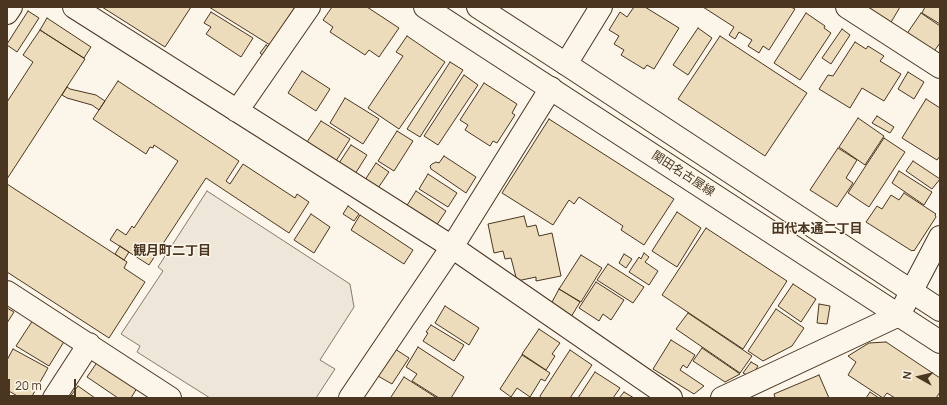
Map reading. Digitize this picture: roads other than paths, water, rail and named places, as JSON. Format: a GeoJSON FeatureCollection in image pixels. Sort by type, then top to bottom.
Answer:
{"type":"FeatureCollection","features":[{"type":"Feature","properties":{"kind":"street"},"geometry":{"type":"LineString","coordinates":[[7,13],[11,7]]}},
{"type":"Feature","properties":{"kind":"street"},"geometry":{"type":"LineString","coordinates":[[74,7],[452,247],[671,398]]}},
{"type":"Feature","properties":{"kind":"street"},"geometry":{"type":"LineString","coordinates":[[238,111],[309,7]]}},
{"type":"Feature","properties":{"kind":"street","name":"関田名古屋線"},"geometry":{"type":"LineString","coordinates":[[425,7],[940,342]]}},
{"type":"Feature","properties":{"kind":"street"},"geometry":{"type":"LineString","coordinates":[[478,7],[940,310]]}},
{"type":"Feature","properties":{"kind":"street"},"geometry":{"type":"LineString","coordinates":[[566,64],[601,7]]}},
{"type":"Feature","properties":{"kind":"street"},"geometry":{"type":"LineString","coordinates":[[847,7],[940,67]]}},
{"type":"Feature","properties":{"kind":"street"},"geometry":{"type":"LineString","coordinates":[[350,398],[452,247],[550,88]]}},
{"type":"Feature","properties":{"kind":"street"},"geometry":{"type":"LineString","coordinates":[[722,398],[899,316],[940,238]]}},
{"type":"Feature","properties":{"kind":"street"},"geometry":{"type":"LineString","coordinates":[[7,292],[170,398]]}},
{"type":"Feature","properties":{"kind":"street"},"geometry":{"type":"LineString","coordinates":[[54,398],[89,344]]}},
{"type":"Feature","properties":{"kind":"district","name":"田代本通二丁目"},"geometry":{"type":"Point","coordinates":[817,229]}},
{"type":"Feature","properties":{"kind":"district","name":"観月町二丁目"},"geometry":{"type":"Point","coordinates":[172,251]}}]}
